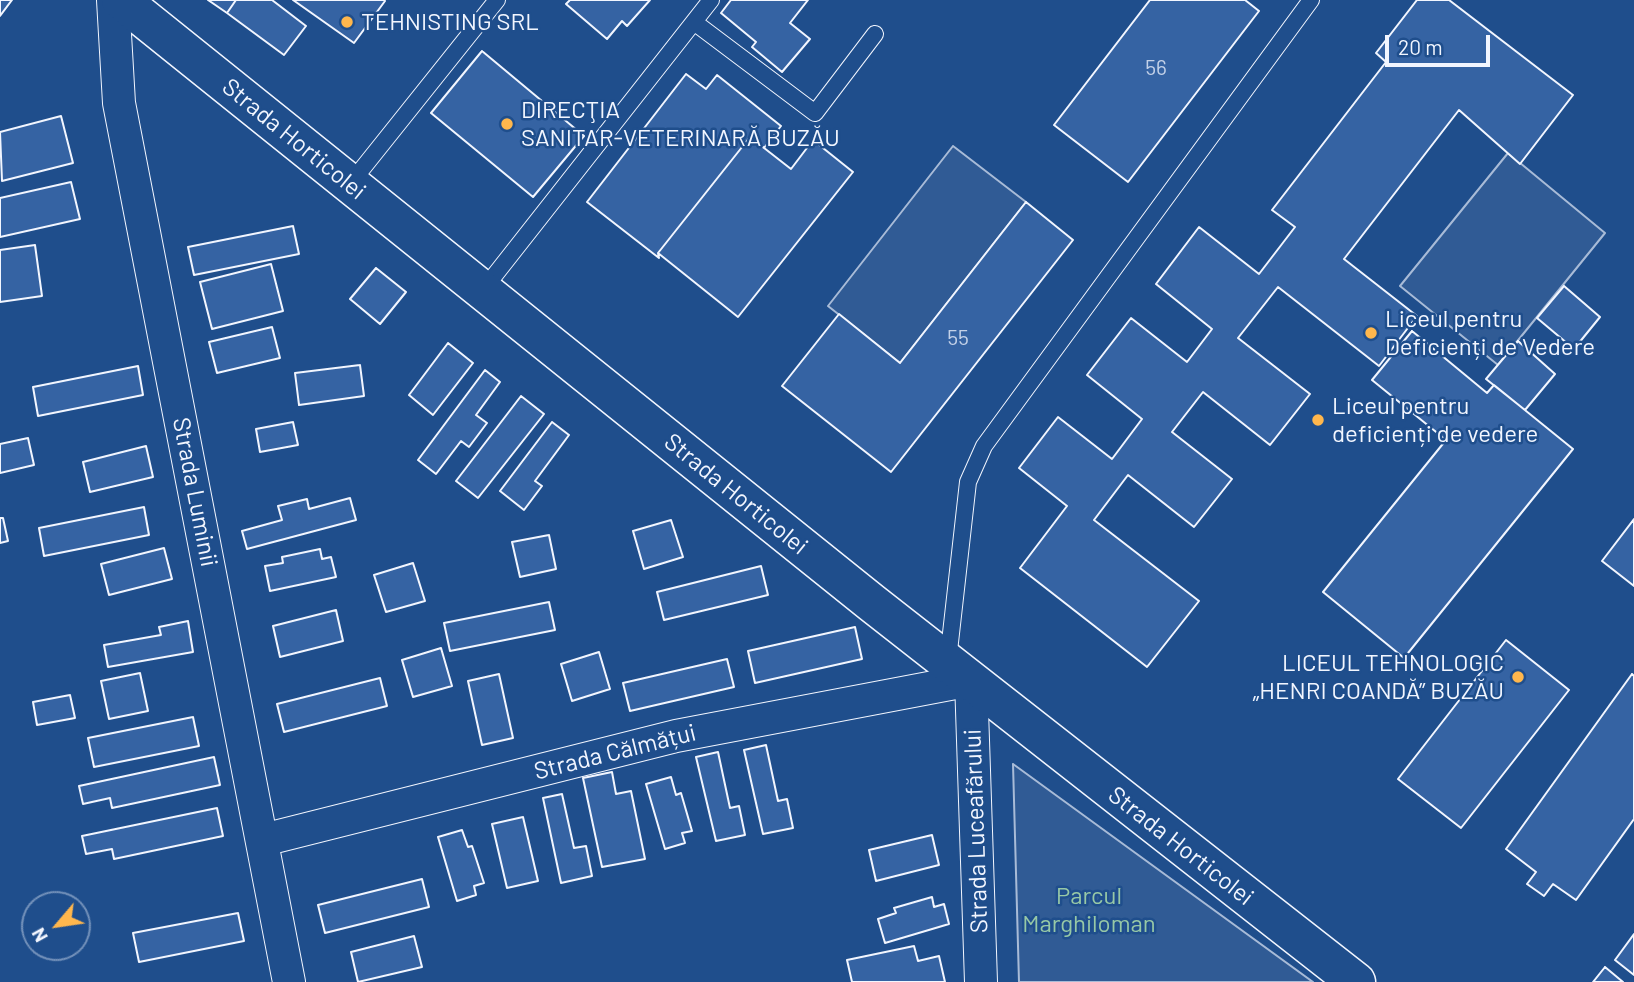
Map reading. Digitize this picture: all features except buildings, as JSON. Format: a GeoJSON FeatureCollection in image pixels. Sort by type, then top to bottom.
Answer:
{"type":"FeatureCollection","features":[{"type":"Feature","properties":{"kind":"main road","name":"Strada Horticolei"},"geometry":{"type":"LineString","coordinates":[[121,0],[960,671],[1356,982]]}},
{"type":"Feature","properties":{"kind":"street","name":"Strada Luminii"},"geometry":{"type":"LineString","coordinates":[[113,0],[119,103],[289,982]]}},
{"type":"Feature","properties":{"kind":"street","name":"Strada Călmățui"},"geometry":{"type":"LineString","coordinates":[[263,840],[676,736],[960,671]]}},
{"type":"Feature","properties":{"kind":"street","name":"Strada Luceafărului"},"geometry":{"type":"LineString","coordinates":[[960,671],[981,982]]}},
{"type":"Feature","properties":{"kind":"lane"},"geometry":{"type":"LineString","coordinates":[[349,184],[497,0]]}},
{"type":"Feature","properties":{"kind":"lane"},"geometry":{"type":"LineString","coordinates":[[483,290],[711,0]]}},
{"type":"Feature","properties":{"kind":"lane"},"geometry":{"type":"LineString","coordinates":[[960,671],[968,482],[985,446],[1311,0]]}},
{"type":"Feature","properties":{"kind":"lane"},"geometry":{"type":"LineString","coordinates":[[694,22],[814,113],[875,34]]}},
{"type":"Feature","properties":{"kind":"shaded area"},"geometry":{"type":"Polygon","coordinates":[[[953,146],[1026,202],[900,363],[828,306],[953,146]]]}},
{"type":"Feature","properties":{"kind":"shaded area"},"geometry":{"type":"Polygon","coordinates":[[[1508,153],[1605,233],[1498,365],[1400,286],[1508,153]]]}},
{"type":"Feature","properties":{"kind":"shaded area","name":"Parcul Marghiloman"},"geometry":{"type":"Polygon","coordinates":[[[1013,764],[1313,982],[1019,982],[1013,764]]]}},
{"type":"Feature","properties":{"kind":"place","name":"TEHNISTING SRL"},"geometry":{"type":"Point","coordinates":[347,22]}},
{"type":"Feature","properties":{"kind":"place","name":"DIRECŢIA SANITAR-VETERINARĂ BUZĂU"},"geometry":{"type":"Point","coordinates":[507,124]}},
{"type":"Feature","properties":{"kind":"place","name":"Liceul pentru Deficienți de Vedere"},"geometry":{"type":"Point","coordinates":[1371,333]}},
{"type":"Feature","properties":{"kind":"place","name":"Liceul pentru deficienți de vedere"},"geometry":{"type":"Point","coordinates":[1318,420]}},
{"type":"Feature","properties":{"kind":"place","name":"LICEUL TEHNOLOGIC „HENRI COANDĂ” BUZĂU"},"geometry":{"type":"Point","coordinates":[1518,677]}}]}
